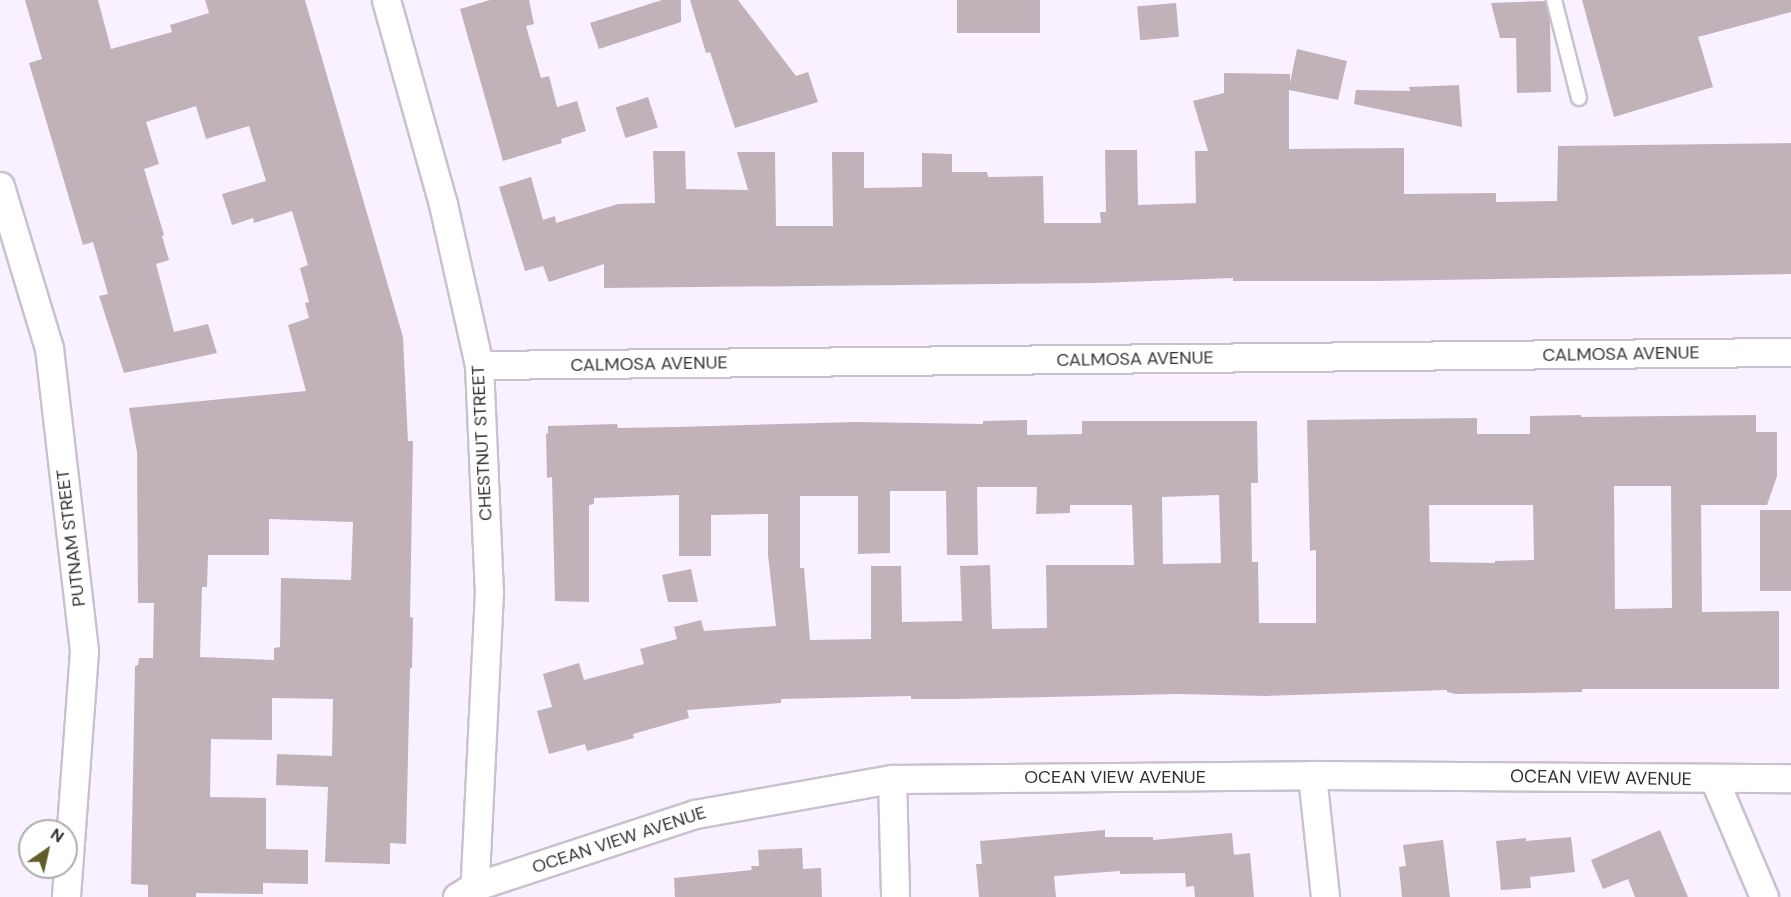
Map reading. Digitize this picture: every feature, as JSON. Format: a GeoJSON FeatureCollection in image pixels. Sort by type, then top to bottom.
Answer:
{"type":"FeatureCollection","features":[{"type":"Feature","properties":{"kind":"street","name":"CHESTNUT STREET"},"geometry":{"type":"LineString","coordinates":[[386,0],[443,204],[479,366],[489,591],[468,894]]}},
{"type":"Feature","properties":{"kind":"street","name":"PUTNAM STREET"},"geometry":{"type":"LineString","coordinates":[[0,186],[49,348],[84,651],[66,897]]}},
{"type":"Feature","properties":{"kind":"street","name":"CALMOSA AVENUE"},"geometry":{"type":"LineString","coordinates":[[479,366],[1791,352]]}},
{"type":"Feature","properties":{"kind":"street","name":"OCEAN VIEW AVENUE"},"geometry":{"type":"LineString","coordinates":[[468,894],[695,814],[892,779],[1311,775],[1791,778]]}},
{"type":"Feature","properties":{"kind":"street"},"geometry":{"type":"LineString","coordinates":[[1311,775],[1325,897]]}},
{"type":"Feature","properties":{"kind":"street"},"geometry":{"type":"LineString","coordinates":[[892,779],[895,897]]}},
{"type":"Feature","properties":{"kind":"street"},"geometry":{"type":"LineString","coordinates":[[1714,779],[1764,897]]}},
{"type":"Feature","properties":{"kind":"lane"},"geometry":{"type":"LineString","coordinates":[[1554,0],[1579,98]]}},
{"type":"Feature","properties":{"kind":"building"},"geometry":{"type":"Polygon","coordinates":[[[25,0],[98,0],[111,49],[172,32],[170,25],[209,13],[205,0],[305,0],[403,337],[408,441],[413,441],[410,617],[413,618],[412,668],[410,668],[406,844],[390,843],[390,864],[325,862],[328,787],[276,785],[277,754],[332,756],[333,699],[272,698],[272,740],[211,739],[210,797],[266,798],[266,849],[308,850],[308,884],[263,883],[263,894],[196,893],[196,897],[148,897],[148,885],[131,884],[135,666],[138,665],[139,658],[153,658],[154,603],[138,603],[137,452],[129,408],[306,391],[288,325],[309,318],[305,303],[309,302],[300,268],[308,265],[292,211],[254,223],[253,218],[232,225],[222,194],[266,181],[249,126],[206,139],[196,106],[146,122],[159,164],[144,169],[164,235],[162,236],[169,260],[156,264],[174,332],[208,324],[217,353],[124,373],[99,296],[108,294],[93,242],[83,245],[29,63],[42,59],[25,0]],[[269,519],[269,555],[208,555],[207,587],[202,587],[200,657],[274,660],[274,648],[280,647],[281,578],[351,580],[353,522],[269,519]]]}},
{"type":"Feature","properties":{"kind":"building"},"geometry":{"type":"Polygon","coordinates":[[[490,0],[529,0],[534,24],[526,26],[541,78],[549,76],[557,107],[577,101],[586,131],[561,139],[562,143],[503,161],[460,9],[490,0]]]}},
{"type":"Feature","properties":{"kind":"building"},"geometry":{"type":"Polygon","coordinates":[[[662,0],[681,0],[681,22],[599,49],[590,23],[662,0]]]}},
{"type":"Feature","properties":{"kind":"building"},"geometry":{"type":"Polygon","coordinates":[[[690,0],[738,0],[796,76],[808,72],[818,102],[735,128],[710,52],[706,53],[690,0]]]}},
{"type":"Feature","properties":{"kind":"building"},"geometry":{"type":"Polygon","coordinates":[[[957,0],[1040,0],[1040,33],[957,33],[957,0]]]}},
{"type":"Feature","properties":{"kind":"building"},"geometry":{"type":"Polygon","coordinates":[[[1582,0],[1791,0],[1791,12],[1698,37],[1713,87],[1614,117],[1582,0]]]}},
{"type":"Feature","properties":{"kind":"building"},"geometry":{"type":"Polygon","coordinates":[[[1545,1],[1550,21],[1551,92],[1517,93],[1516,38],[1500,38],[1491,3],[1545,1]]]}},
{"type":"Feature","properties":{"kind":"building"},"geometry":{"type":"Polygon","coordinates":[[[1176,3],[1179,37],[1140,40],[1137,6],[1176,3]]]}},
{"type":"Feature","properties":{"kind":"building"},"geometry":{"type":"Polygon","coordinates":[[[1297,49],[1347,61],[1338,100],[1289,90],[1289,149],[1404,148],[1404,194],[1496,193],[1496,202],[1557,201],[1558,146],[1791,143],[1791,274],[1377,281],[1233,281],[1233,278],[1096,283],[604,288],[604,264],[549,282],[543,266],[525,271],[499,187],[531,177],[543,220],[555,216],[556,223],[618,204],[655,203],[653,151],[685,151],[686,189],[748,190],[737,152],[775,152],[776,226],[833,226],[832,152],[864,152],[864,188],[922,187],[922,153],[952,154],[952,172],[987,172],[988,177],[1043,176],[1044,223],[1101,223],[1100,212],[1106,212],[1105,150],[1137,150],[1138,205],[1196,203],[1195,151],[1208,151],[1193,101],[1224,93],[1224,73],[1290,74],[1290,83],[1297,49]]]}},
{"type":"Feature","properties":{"kind":"building"},"geometry":{"type":"Polygon","coordinates":[[[1459,85],[1462,127],[1354,104],[1356,90],[1410,91],[1409,87],[1459,85]]]}},
{"type":"Feature","properties":{"kind":"building"},"geometry":{"type":"Polygon","coordinates":[[[648,97],[658,127],[626,138],[616,108],[648,97]]]}},
{"type":"Feature","properties":{"kind":"building"},"geometry":{"type":"Polygon","coordinates":[[[1756,415],[1756,432],[1777,432],[1777,476],[1767,505],[1701,505],[1702,612],[1779,611],[1779,689],[1582,689],[1582,692],[1456,694],[1447,692],[1447,690],[1266,696],[1177,694],[957,699],[911,699],[911,696],[781,699],[781,703],[687,710],[689,718],[633,734],[634,738],[587,751],[585,744],[549,754],[537,711],[552,707],[543,674],[579,663],[584,680],[644,664],[640,649],[677,639],[674,627],[701,620],[704,631],[776,626],[768,555],[768,514],[711,515],[711,556],[679,556],[679,495],[594,498],[594,504],[589,505],[589,602],[555,601],[552,477],[547,478],[546,433],[548,434],[548,426],[617,424],[618,428],[856,422],[983,424],[983,421],[1027,420],[1027,435],[1082,434],[1082,421],[1257,421],[1258,483],[1251,483],[1252,562],[1258,562],[1259,623],[1316,623],[1316,550],[1310,551],[1307,420],[1477,418],[1477,434],[1530,434],[1530,416],[1756,415]],[[1614,486],[1615,609],[1672,608],[1671,486],[1614,486]],[[977,487],[978,555],[947,555],[946,491],[890,491],[890,553],[858,554],[858,496],[800,496],[800,568],[804,568],[810,640],[871,639],[871,566],[901,566],[902,622],[962,621],[960,566],[990,565],[992,629],[1047,628],[1046,565],[1134,565],[1132,505],[1070,505],[1070,513],[1036,514],[1037,487],[977,487]],[[1219,495],[1162,497],[1163,564],[1221,563],[1219,495]],[[1429,505],[1430,562],[1495,563],[1495,561],[1534,560],[1533,505],[1429,505]]]}},
{"type":"Feature","properties":{"kind":"building"},"geometry":{"type":"Polygon","coordinates":[[[1760,510],[1791,510],[1791,591],[1760,591],[1760,510]]]}},
{"type":"Feature","properties":{"kind":"building"},"geometry":{"type":"Polygon","coordinates":[[[691,569],[698,602],[668,602],[662,575],[691,569]]]}},
{"type":"Feature","properties":{"kind":"building"},"geometry":{"type":"Polygon","coordinates":[[[1105,830],[1105,837],[1153,837],[1153,840],[1232,833],[1234,855],[1250,853],[1254,897],[1195,897],[1194,886],[1186,887],[1185,873],[1120,874],[1120,871],[1054,876],[1056,897],[979,897],[976,864],[982,864],[980,841],[1105,830]]]}},
{"type":"Feature","properties":{"kind":"building"},"geometry":{"type":"Polygon","coordinates":[[[1660,830],[1688,897],[1635,897],[1628,879],[1603,889],[1591,860],[1660,830]]]}},
{"type":"Feature","properties":{"kind":"building"},"geometry":{"type":"Polygon","coordinates":[[[1571,837],[1575,872],[1530,877],[1531,888],[1501,890],[1496,841],[1571,837]]]}},
{"type":"Feature","properties":{"kind":"building"},"geometry":{"type":"Polygon","coordinates":[[[1443,840],[1450,897],[1402,897],[1399,867],[1406,866],[1403,845],[1443,840]]]}},
{"type":"Feature","properties":{"kind":"building"},"geometry":{"type":"Polygon","coordinates":[[[802,848],[803,869],[821,868],[822,897],[675,897],[674,878],[752,870],[751,866],[759,866],[758,850],[802,848]]]}}]}
